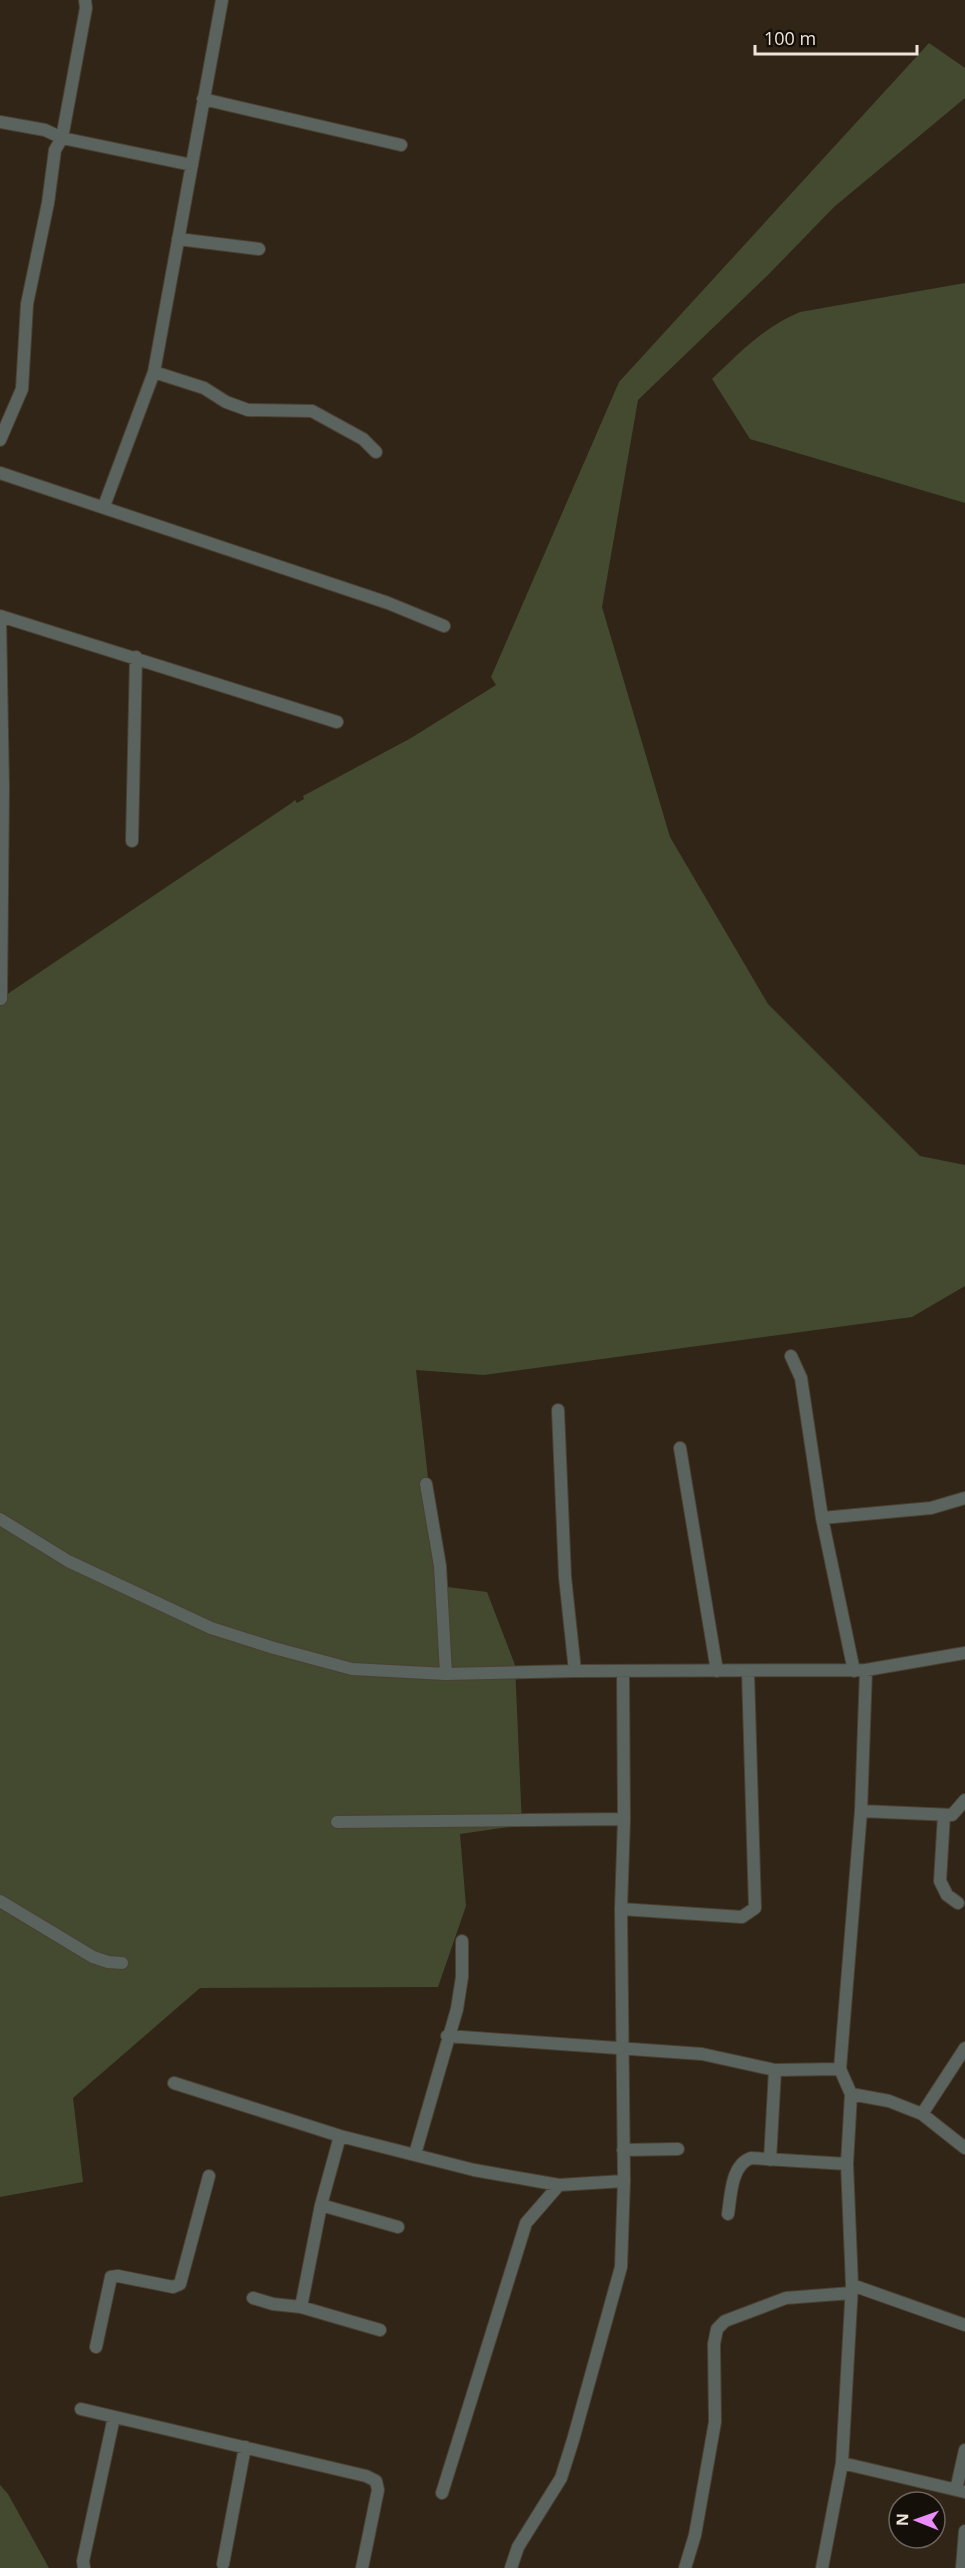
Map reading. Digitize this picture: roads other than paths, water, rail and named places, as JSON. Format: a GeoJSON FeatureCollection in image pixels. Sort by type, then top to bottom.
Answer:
{"type":"FeatureCollection","features":[{"type":"Feature","properties":{"kind":"street"},"geometry":{"type":"LineString","coordinates":[[0,440],[22,389],[27,304],[48,203],[55,150],[62,138],[86,8],[85,0]]}},
{"type":"Feature","properties":{"kind":"street"},"geometry":{"type":"LineString","coordinates":[[104,506],[154,372],[222,0]]}},
{"type":"Feature","properties":{"kind":"street"},"geometry":{"type":"LineString","coordinates":[[203,99],[401,146]]}},
{"type":"Feature","properties":{"kind":"street"},"geometry":{"type":"LineString","coordinates":[[0,122],[45,130],[62,138],[192,165]]}},
{"type":"Feature","properties":{"kind":"street"},"geometry":{"type":"LineString","coordinates":[[178,239],[259,249]]}},
{"type":"Feature","properties":{"kind":"street"},"geometry":{"type":"LineString","coordinates":[[154,372],[204,388],[226,402],[248,410],[312,411],[363,439],[376,452]]}},
{"type":"Feature","properties":{"kind":"street"},"geometry":{"type":"LineString","coordinates":[[0,473],[388,603],[444,626]]}},
{"type":"Feature","properties":{"kind":"street"},"geometry":{"type":"LineString","coordinates":[[1,999],[3,789],[0,616],[338,722]]}},
{"type":"Feature","properties":{"kind":"street"},"geometry":{"type":"LineString","coordinates":[[132,841],[136,657]]}},
{"type":"Feature","properties":{"kind":"street"},"geometry":{"type":"LineString","coordinates":[[791,1356],[801,1378],[822,1518],[860,1671],[861,1811],[840,2068],[851,2094],[847,2164],[852,2289],[842,2463],[822,2568]]}},
{"type":"Feature","properties":{"kind":"street"},"geometry":{"type":"LineString","coordinates":[[558,1410],[565,1577],[575,1671]]}},
{"type":"Feature","properties":{"kind":"street"},"geometry":{"type":"LineString","coordinates":[[680,1448],[717,1671]]}},
{"type":"Feature","properties":{"kind":"street"},"geometry":{"type":"LineString","coordinates":[[426,1484],[440,1566],[446,1674]]}},
{"type":"Feature","properties":{"kind":"street"},"geometry":{"type":"LineString","coordinates":[[822,1518],[931,1508],[965,1498]]}},
{"type":"Feature","properties":{"kind":"street"},"geometry":{"type":"LineString","coordinates":[[0,1520],[68,1561],[211,1628],[352,1669],[446,1674],[575,1671],[860,1671],[965,1653]]}},
{"type":"Feature","properties":{"kind":"street"},"geometry":{"type":"LineString","coordinates":[[511,2568],[518,2547],[561,2478],[621,2267],[624,2181],[621,2047],[623,1671]]}},
{"type":"Feature","properties":{"kind":"street"},"geometry":{"type":"LineString","coordinates":[[621,1909],[742,1917],[755,1908],[748,1672]]}},
{"type":"Feature","properties":{"kind":"street"},"geometry":{"type":"LineString","coordinates":[[861,1811],[952,1815],[965,1800]]}},
{"type":"Feature","properties":{"kind":"street"},"geometry":{"type":"LineString","coordinates":[[944,1815],[940,1881],[947,1895],[958,1903]]}},
{"type":"Feature","properties":{"kind":"street"},"geometry":{"type":"LineString","coordinates":[[338,1822],[624,1820]]}},
{"type":"Feature","properties":{"kind":"street"},"geometry":{"type":"LineString","coordinates":[[0,1901],[93,1957],[108,1962],[122,1963]]}},
{"type":"Feature","properties":{"kind":"street"},"geometry":{"type":"LineString","coordinates":[[415,2154],[447,2036],[457,2009],[462,1977],[462,1941]]}},
{"type":"Feature","properties":{"kind":"street"},"geometry":{"type":"LineString","coordinates":[[447,2036],[702,2054],[775,2070],[840,2068]]}},
{"type":"Feature","properties":{"kind":"street"},"geometry":{"type":"LineString","coordinates":[[922,2114],[965,2048]]}},
{"type":"Feature","properties":{"kind":"street"},"geometry":{"type":"LineString","coordinates":[[770,2160],[775,2070]]}},
{"type":"Feature","properties":{"kind":"street"},"geometry":{"type":"LineString","coordinates":[[174,2083],[340,2136],[474,2170],[559,2185],[624,2181]]}},
{"type":"Feature","properties":{"kind":"street"},"geometry":{"type":"LineString","coordinates":[[851,2094],[889,2102],[922,2114],[965,2148]]}},
{"type":"Feature","properties":{"kind":"street"},"geometry":{"type":"LineString","coordinates":[[301,2307],[321,2205],[340,2136]]}},
{"type":"Feature","properties":{"kind":"street"},"geometry":{"type":"LineString","coordinates":[[623,2150],[678,2149]]}},
{"type":"Feature","properties":{"kind":"street"},"geometry":{"type":"LineString","coordinates":[[728,2214],[735,2173],[743,2161],[751,2158],[847,2164]]}},
{"type":"Feature","properties":{"kind":"street"},"geometry":{"type":"LineString","coordinates":[[96,2347],[111,2277],[118,2276],[173,2287],[180,2284],[209,2176]]}},
{"type":"Feature","properties":{"kind":"street"},"geometry":{"type":"LineString","coordinates":[[442,2493],[526,2223],[559,2185]]}},
{"type":"Feature","properties":{"kind":"street"},"geometry":{"type":"LineString","coordinates":[[321,2205],[398,2227]]}},
{"type":"Feature","properties":{"kind":"street"},"geometry":{"type":"LineString","coordinates":[[685,2568],[697,2523],[715,2422],[714,2344],[717,2329],[725,2321],[786,2298],[852,2289],[965,2325]]}},
{"type":"Feature","properties":{"kind":"street"},"geometry":{"type":"LineString","coordinates":[[253,2298],[273,2304],[301,2307],[380,2330]]}},
{"type":"Feature","properties":{"kind":"street"},"geometry":{"type":"LineString","coordinates":[[81,2409],[366,2476],[376,2481],[378,2490],[362,2568]]}},
{"type":"Feature","properties":{"kind":"street"},"geometry":{"type":"LineString","coordinates":[[84,2568],[83,2561],[114,2417]]}},
{"type":"Feature","properties":{"kind":"street"},"geometry":{"type":"LineString","coordinates":[[223,2564],[245,2447]]}},
{"type":"Feature","properties":{"kind":"street"},"geometry":{"type":"LineString","coordinates":[[842,2463],[960,2491],[965,2450]]}},
{"type":"Feature","properties":{"kind":"street"},"geometry":{"type":"LineString","coordinates":[[962,2568],[965,2531]]}}]}
